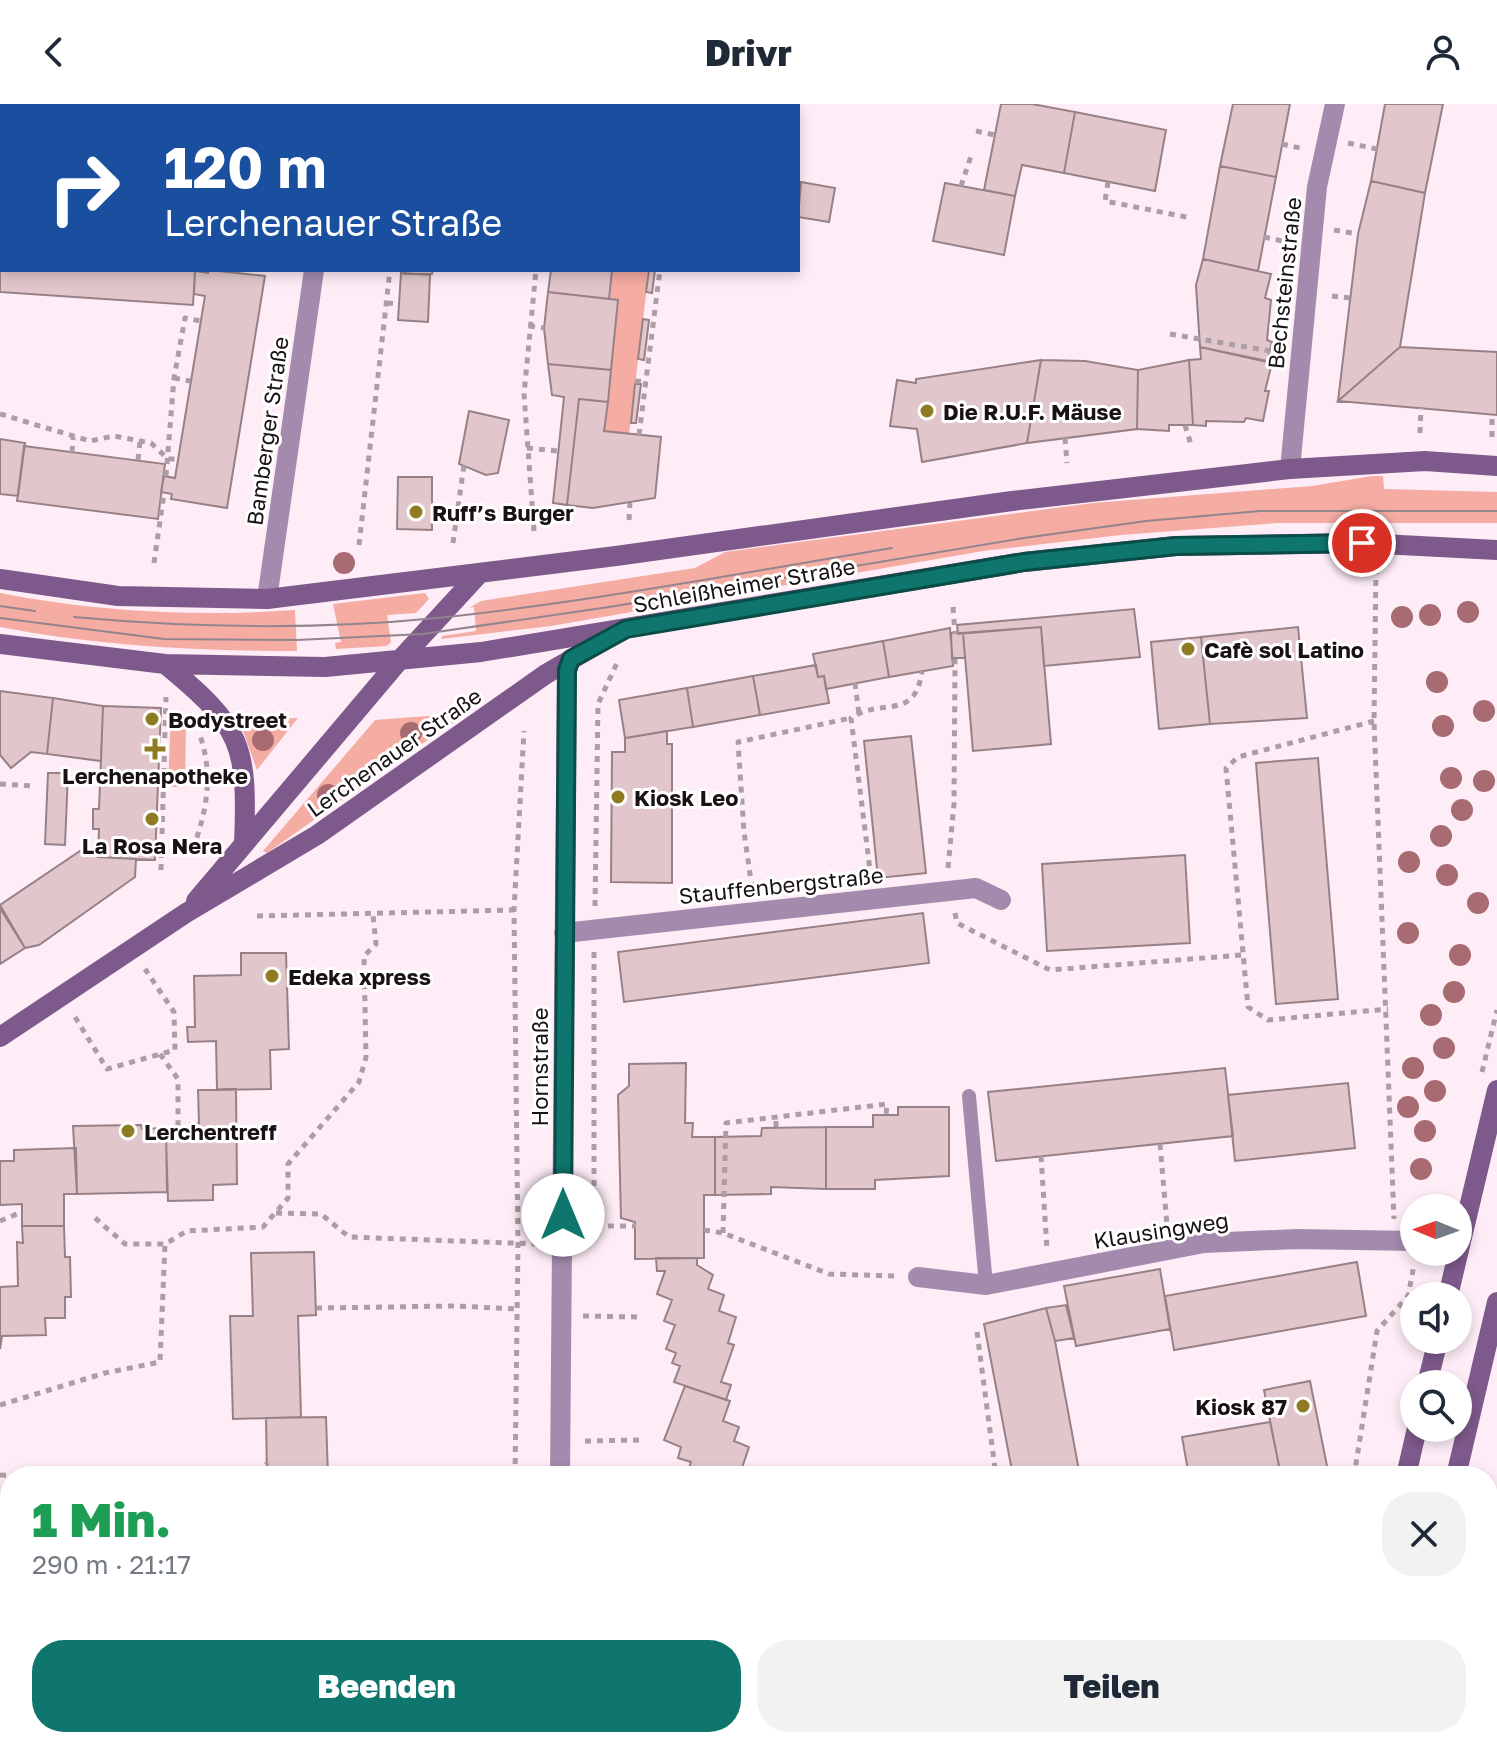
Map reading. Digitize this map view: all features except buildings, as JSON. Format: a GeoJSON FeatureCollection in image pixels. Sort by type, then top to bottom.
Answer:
{"type":"FeatureCollection","features":[{"type":"Feature","properties":{"kind":"main road","name":"Schleißheimer Straße"},"geometry":{"type":"LineString","coordinates":[[0,579],[118,596],[267,599],[479,574],[1012,501],[1290,469],[1410,461],[1497,466]]}},
{"type":"Feature","properties":{"kind":"main road","name":"Schleißheimer Straße"},"geometry":{"type":"LineString","coordinates":[[0,644],[165,664],[288,668],[397,663],[626,629],[1024,562],[1176,546],[1362,543],[1497,550]]}},
{"type":"Feature","properties":{"kind":"main road","name":"Lerchenauer Straße"},"geometry":{"type":"LineString","coordinates":[[186,913],[397,663],[479,574]]}},
{"type":"Feature","properties":{"kind":"main road","name":"Lerchenauer Straße"},"geometry":{"type":"LineString","coordinates":[[0,1037],[186,913],[317,835],[571,659],[626,629]]}},
{"type":"Feature","properties":{"kind":"main road"},"geometry":{"type":"LineString","coordinates":[[165,664],[206,698],[232,730],[244,769],[244,844]]}},
{"type":"Feature","properties":{"kind":"main road"},"geometry":{"type":"LineString","coordinates":[[1472,1194],[1497,1090]]}},
{"type":"Feature","properties":{"kind":"main road"},"geometry":{"type":"LineString","coordinates":[[1458,1466],[1497,1302]]}},
{"type":"Feature","properties":{"kind":"main road"},"geometry":{"type":"LineString","coordinates":[[1408,1466],[1414,1442]]}},
{"type":"Feature","properties":{"kind":"street","name":"Bechsteinstraße"},"geometry":{"type":"LineString","coordinates":[[1290,469],[1317,187],[1335,104]]}},
{"type":"Feature","properties":{"kind":"street","name":"Bamberger Straße"},"geometry":{"type":"LineString","coordinates":[[267,599],[314,272]]}},
{"type":"Feature","properties":{"kind":"street","name":"Hornstraße"},"geometry":{"type":"LineString","coordinates":[[560,1466],[567,670],[571,659]]}},
{"type":"Feature","properties":{"kind":"street","name":"Stauffenbergstraße"},"geometry":{"type":"LineString","coordinates":[[564,933],[976,888],[1001,900]]}},
{"type":"Feature","properties":{"kind":"street","name":"Klausingweg"},"geometry":{"type":"LineString","coordinates":[[918,1277],[986,1285],[1169,1250],[1235,1242],[1400,1240]]}},
{"type":"Feature","properties":{"kind":"lane"},"geometry":{"type":"LineString","coordinates":[[969,1096],[986,1285]]}},
{"type":"Feature","properties":{"kind":"path"},"geometry":{"type":"LineString","coordinates":[[976,131],[995,135]]}},
{"type":"Feature","properties":{"kind":"path"},"geometry":{"type":"LineString","coordinates":[[961,186],[972,153]]}},
{"type":"Feature","properties":{"kind":"path"},"geometry":{"type":"LineString","coordinates":[[1108,182],[1105,201],[1191,218]]}},
{"type":"Feature","properties":{"kind":"path"},"geometry":{"type":"LineString","coordinates":[[359,545],[390,272]]}},
{"type":"Feature","properties":{"kind":"path"},"geometry":{"type":"LineString","coordinates":[[534,531],[524,394],[536,272]]}},
{"type":"Feature","properties":{"kind":"path"},"geometry":{"type":"LineString","coordinates":[[639,435],[660,272]]}},
{"type":"Feature","properties":{"kind":"path"},"geometry":{"type":"LineString","coordinates":[[646,295],[657,296]]}},
{"type":"Feature","properties":{"kind":"path"},"geometry":{"type":"LineString","coordinates":[[387,303],[399,304]]}},
{"type":"Feature","properties":{"kind":"path"},"geometry":{"type":"LineString","coordinates":[[643,316],[654,318]]}},
{"type":"Feature","properties":{"kind":"path"},"geometry":{"type":"LineString","coordinates":[[166,476],[174,378],[185,318],[201,321]]}},
{"type":"Feature","properties":{"kind":"path"},"geometry":{"type":"LineString","coordinates":[[529,326],[544,328]]}},
{"type":"Feature","properties":{"kind":"path"},"geometry":{"type":"LineString","coordinates":[[1170,334],[1301,356]]}},
{"type":"Feature","properties":{"kind":"path"},"geometry":{"type":"LineString","coordinates":[[174,378],[190,381]]}},
{"type":"Feature","properties":{"kind":"path"},"geometry":{"type":"LineString","coordinates":[[635,381],[645,382]]}},
{"type":"Feature","properties":{"kind":"path"},"geometry":{"type":"LineString","coordinates":[[1420,433],[1421,408]]}},
{"type":"Feature","properties":{"kind":"path"},"geometry":{"type":"LineString","coordinates":[[0,414],[90,441],[114,436],[151,443],[168,459],[177,459]]}},
{"type":"Feature","properties":{"kind":"path"},"geometry":{"type":"LineString","coordinates":[[1492,414],[1492,437]]}},
{"type":"Feature","properties":{"kind":"path"},"geometry":{"type":"LineString","coordinates":[[1185,425],[1192,448]]}},
{"type":"Feature","properties":{"kind":"path"},"geometry":{"type":"LineString","coordinates":[[72,452],[73,437]]}},
{"type":"Feature","properties":{"kind":"path"},"geometry":{"type":"LineString","coordinates":[[1065,438],[1067,463]]}},
{"type":"Feature","properties":{"kind":"path"},"geometry":{"type":"LineString","coordinates":[[138,460],[140,441]]}},
{"type":"Feature","properties":{"kind":"path"},"geometry":{"type":"LineString","coordinates":[[527,448],[558,451]]}},
{"type":"Feature","properties":{"kind":"path"},"geometry":{"type":"LineString","coordinates":[[453,543],[464,465]]}},
{"type":"Feature","properties":{"kind":"path"},"geometry":{"type":"LineString","coordinates":[[154,563],[164,493]]}},
{"type":"Feature","properties":{"kind":"path"},"geometry":{"type":"LineString","coordinates":[[629,520],[630,503]]}},
{"type":"Feature","properties":{"kind":"path"},"geometry":{"type":"LineString","coordinates":[[1376,568],[1374,721],[1401,1194]]}},
{"type":"Feature","properties":{"kind":"path"},"geometry":{"type":"LineString","coordinates":[[953,607],[955,634]]}},
{"type":"Feature","properties":{"kind":"path"},"geometry":{"type":"LineString","coordinates":[[955,659],[954,804],[948,873],[957,923],[1050,970],[1242,955]]}},
{"type":"Feature","properties":{"kind":"path"},"geometry":{"type":"LineString","coordinates":[[617,663],[598,704],[594,1226],[636,1226]]}},
{"type":"Feature","properties":{"kind":"path"},"geometry":{"type":"LineString","coordinates":[[756,912],[744,832],[738,742],[907,704],[920,690],[922,671]]}},
{"type":"Feature","properties":{"kind":"path"},"geometry":{"type":"LineString","coordinates":[[855,683],[859,714]]}},
{"type":"Feature","properties":{"kind":"path"},"geometry":{"type":"LineString","coordinates":[[161,870],[166,697]]}},
{"type":"Feature","properties":{"kind":"path"},"geometry":{"type":"LineString","coordinates":[[851,718],[873,899]]}},
{"type":"Feature","properties":{"kind":"path"},"geometry":{"type":"LineString","coordinates":[[1374,721],[1238,757],[1226,768],[1248,1007],[1268,1020],[1388,1009]]}},
{"type":"Feature","properties":{"kind":"path"},"geometry":{"type":"LineString","coordinates":[[193,849],[203,821],[207,788],[205,749],[197,728]]}},
{"type":"Feature","properties":{"kind":"path"},"geometry":{"type":"LineString","coordinates":[[515,1466],[518,1244],[514,910],[524,731]]}},
{"type":"Feature","properties":{"kind":"path"},"geometry":{"type":"LineString","coordinates":[[0,784],[34,786]]}},
{"type":"Feature","properties":{"kind":"path"},"geometry":{"type":"LineString","coordinates":[[257,916],[514,910]]}},
{"type":"Feature","properties":{"kind":"path"},"geometry":{"type":"LineString","coordinates":[[95,1218],[125,1244],[165,1244],[187,1231],[263,1227],[288,1198],[288,1164],[359,1082],[366,1057],[364,956],[376,944],[373,915]]}},
{"type":"Feature","properties":{"kind":"path"},"geometry":{"type":"LineString","coordinates":[[62,996],[107,1069],[175,1050],[174,1012],[132,949]]}},
{"type":"Feature","properties":{"kind":"path"},"geometry":{"type":"LineString","coordinates":[[160,1054],[178,1079],[178,1133]]}},
{"type":"Feature","properties":{"kind":"path"},"geometry":{"type":"LineString","coordinates":[[723,1233],[726,1123],[887,1104],[886,1115]]}},
{"type":"Feature","properties":{"kind":"path"},"geometry":{"type":"LineString","coordinates":[[776,1117],[776,1127]]}},
{"type":"Feature","properties":{"kind":"path"},"geometry":{"type":"LineString","coordinates":[[166,1133],[189,1133]]}},
{"type":"Feature","properties":{"kind":"path"},"geometry":{"type":"LineString","coordinates":[[1160,1144],[1169,1250]]}},
{"type":"Feature","properties":{"kind":"path"},"geometry":{"type":"LineString","coordinates":[[1041,1156],[1048,1274]]}},
{"type":"Feature","properties":{"kind":"path"},"geometry":{"type":"LineString","coordinates":[[0,1221],[22,1212]]}},
{"type":"Feature","properties":{"kind":"path"},"geometry":{"type":"LineString","coordinates":[[275,1213],[321,1214],[349,1237],[563,1244]]}},
{"type":"Feature","properties":{"kind":"path"},"geometry":{"type":"LineString","coordinates":[[704,1230],[723,1233],[829,1274],[918,1277]]}},
{"type":"Feature","properties":{"kind":"path"},"geometry":{"type":"LineString","coordinates":[[0,1405],[105,1373],[160,1362],[165,1244]]}},
{"type":"Feature","properties":{"kind":"path"},"geometry":{"type":"LineString","coordinates":[[1357,1466],[1377,1331],[1408,1296],[1413,1266]]}},
{"type":"Feature","properties":{"kind":"path"},"geometry":{"type":"LineString","coordinates":[[316,1308],[455,1306],[517,1309]]}},
{"type":"Feature","properties":{"kind":"path"},"geometry":{"type":"LineString","coordinates":[[562,1316],[639,1317]]}},
{"type":"Feature","properties":{"kind":"path"},"geometry":{"type":"LineString","coordinates":[[977,1332],[995,1466]]}},
{"type":"Feature","properties":{"kind":"path"},"geometry":{"type":"LineString","coordinates":[[560,1441],[642,1440]]}},
{"type":"Feature","properties":{"kind":"shaded area"},"geometry":{"type":"Polygon","coordinates":[[[612,272],[649,272],[629,434],[604,431],[618,300],[609,299],[612,272]]]}},
{"type":"Feature","properties":{"kind":"shaded area"},"geometry":{"type":"Polygon","coordinates":[[[1383,476],[1384,489],[1497,492],[1497,523],[1277,523],[1121,535],[983,551],[551,626],[441,639],[442,636],[476,631],[474,607],[469,608],[481,601],[695,568],[725,552],[1093,503],[1312,486],[1383,476]]]}},
{"type":"Feature","properties":{"kind":"shaded area"},"geometry":{"type":"Polygon","coordinates":[[[0,593],[110,609],[222,613],[295,610],[297,651],[148,646],[74,639],[0,627],[0,593]]]}},
{"type":"Feature","properties":{"kind":"shaded area"},"geometry":{"type":"Polygon","coordinates":[[[425,593],[429,599],[416,613],[387,615],[391,642],[387,646],[336,649],[335,643],[341,642],[333,604],[425,593]]]}},
{"type":"Feature","properties":{"kind":"shaded area"},"geometry":{"type":"Polygon","coordinates":[[[171,712],[182,716],[186,723],[185,787],[168,787],[171,712]]]}},
{"type":"Feature","properties":{"kind":"shaded area"},"geometry":{"type":"Polygon","coordinates":[[[466,713],[267,853],[263,851],[375,720],[466,713]]]}},
{"type":"Feature","properties":{"kind":"shaded area"},"geometry":{"type":"Polygon","coordinates":[[[298,718],[257,770],[239,720],[298,718]]]}},
{"type":"Feature","properties":{"kind":"tram line"},"geometry":{"type":"LineString","coordinates":[[0,618],[164,639],[297,640],[423,634],[1146,521],[1260,511],[1497,511]]}},
{"type":"Feature","properties":{"kind":"tram line"},"geometry":{"type":"LineString","coordinates":[[74,617],[256,626],[392,622],[551,604],[892,548]]}},
{"type":"Feature","properties":{"kind":"tram line"},"geometry":{"type":"LineString","coordinates":[[0,606],[35,611]]}},
{"type":"Feature","properties":{"kind":"place","name":"Die R.U.F. Mäuse"},"geometry":{"type":"Point","coordinates":[927,411]}},
{"type":"Feature","properties":{"kind":"place","name":"Ruff’s Burger"},"geometry":{"type":"Point","coordinates":[416,512]}},
{"type":"Feature","properties":{"kind":"place","name":"Cafè sol Latino"},"geometry":{"type":"Point","coordinates":[1188,649]}},
{"type":"Feature","properties":{"kind":"place","name":"Bodystreet"},"geometry":{"type":"Point","coordinates":[152,719]}},
{"type":"Feature","properties":{"kind":"place","name":"Lerchenapotheke"},"geometry":{"type":"Point","coordinates":[155,749]}},
{"type":"Feature","properties":{"kind":"place","name":"Kiosk Leo"},"geometry":{"type":"Point","coordinates":[618,797]}},
{"type":"Feature","properties":{"kind":"place","name":"La Rosa Nera"},"geometry":{"type":"Point","coordinates":[152,819]}},
{"type":"Feature","properties":{"kind":"place","name":"Edeka xpress"},"geometry":{"type":"Point","coordinates":[272,976]}},
{"type":"Feature","properties":{"kind":"place","name":"Lerchentreff"},"geometry":{"type":"Point","coordinates":[128,1131]}},
{"type":"Feature","properties":{"kind":"place","name":"Kiosk 87"},"geometry":{"type":"Point","coordinates":[1303,1406]}},
{"type":"Feature","properties":{"kind":"route"},"geometry":{"type":"LineString","coordinates":[[563,1215],[567,670],[571,659],[626,629],[1024,562],[1176,546],[1362,543]]}}]}
